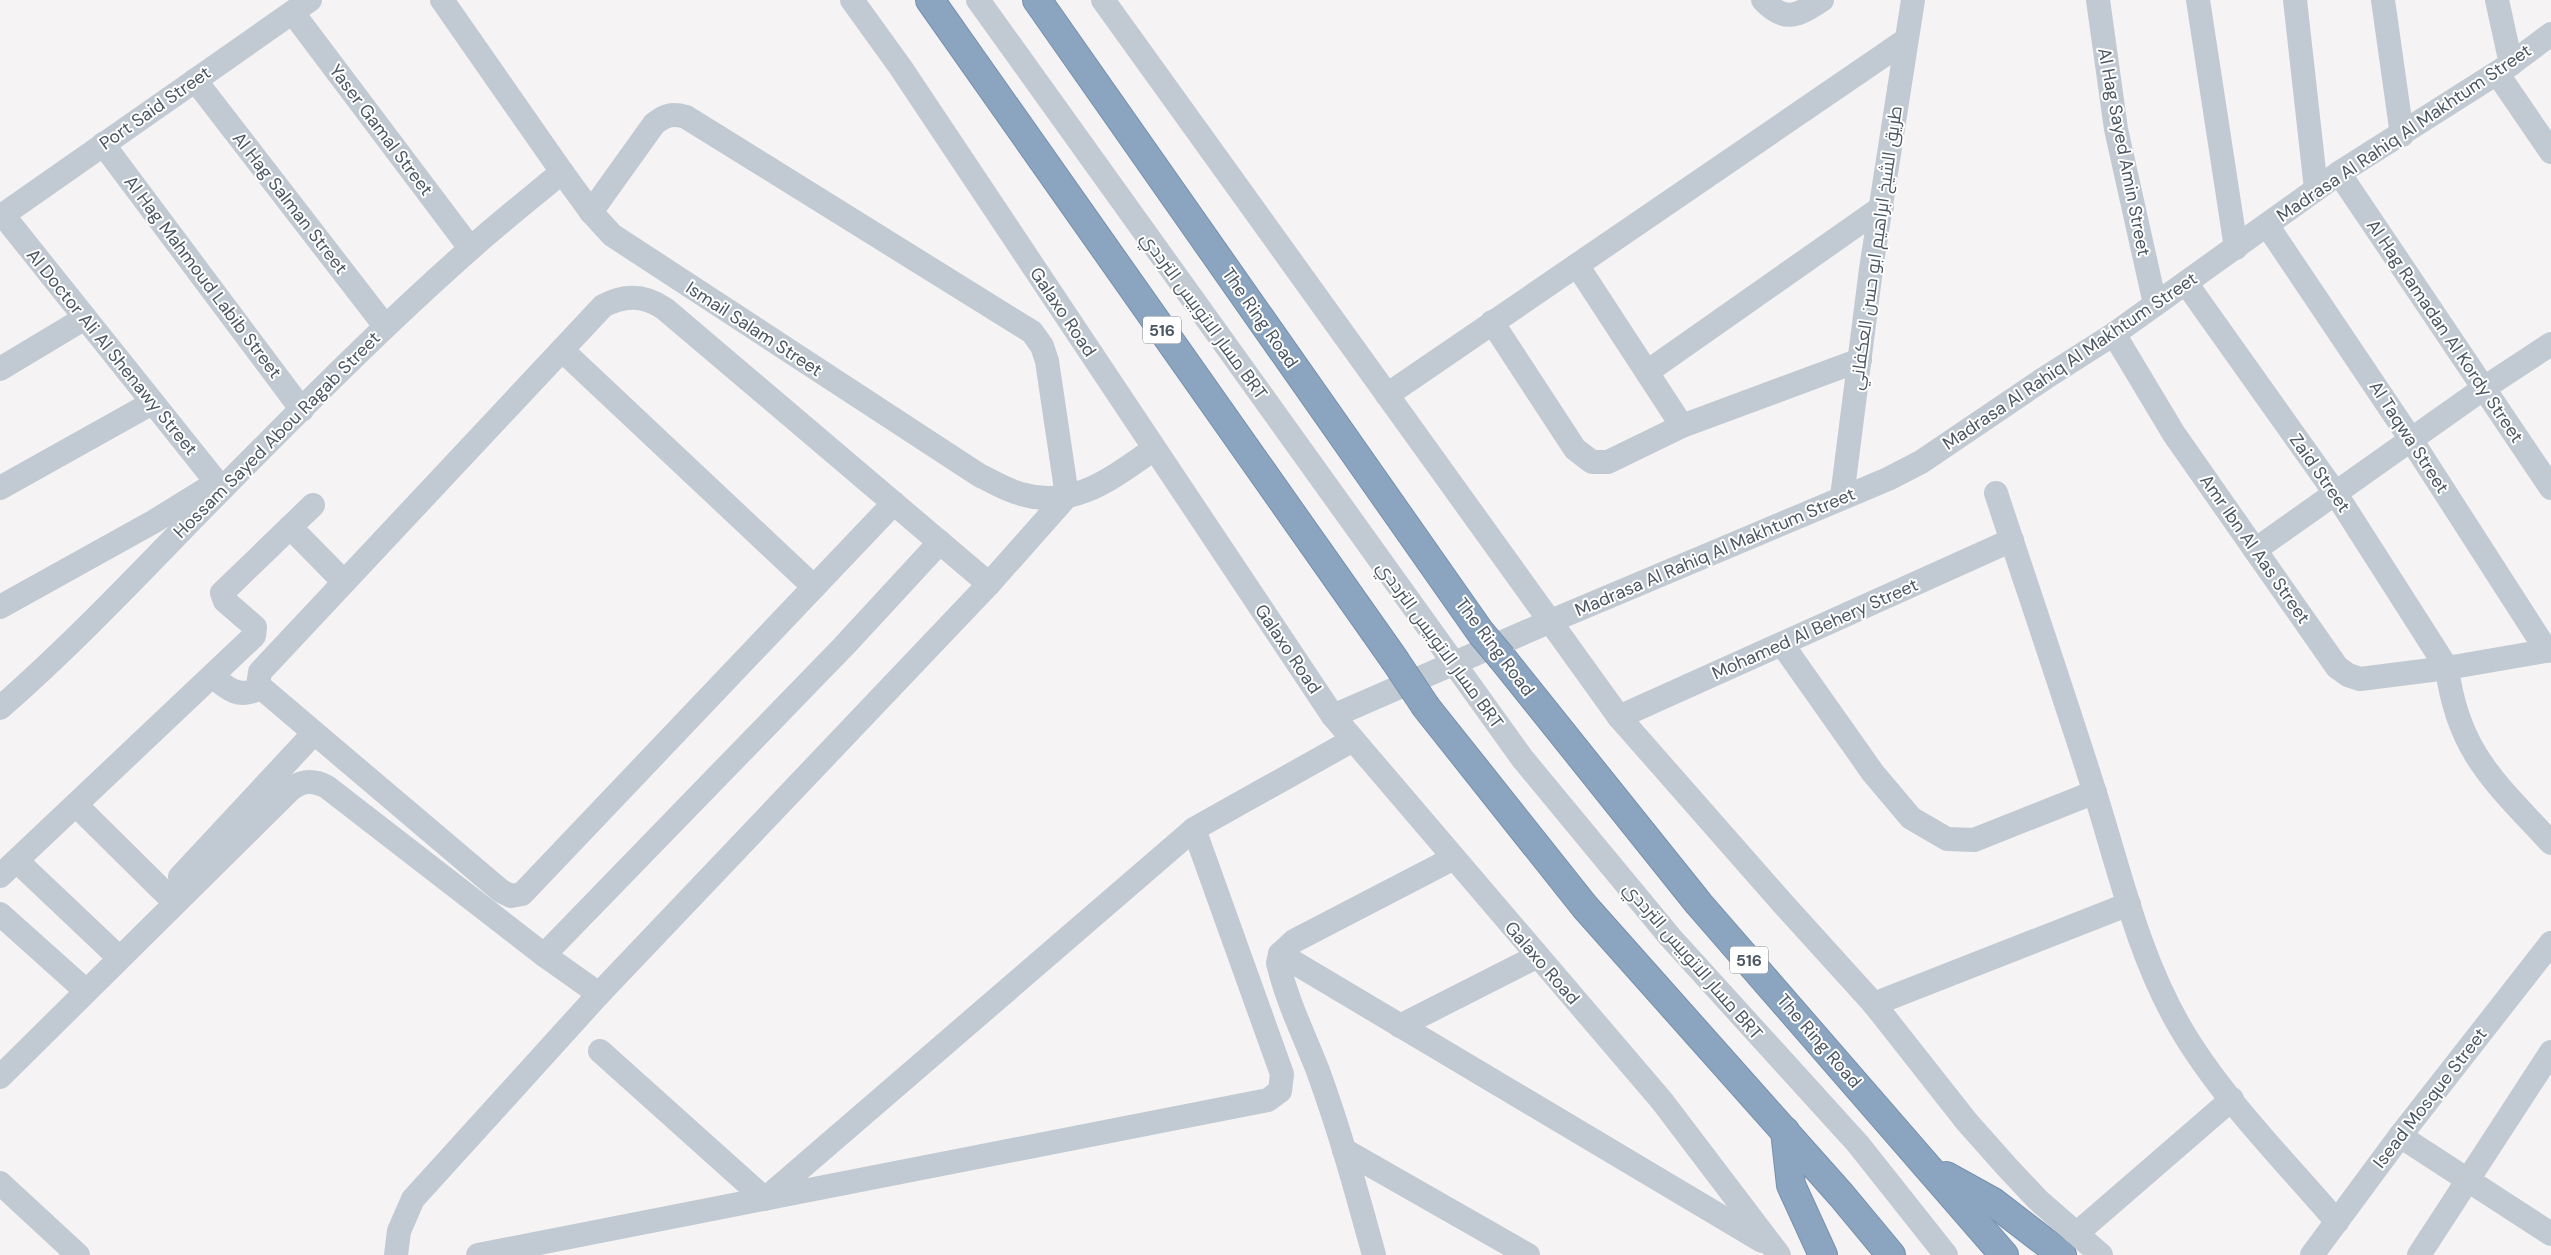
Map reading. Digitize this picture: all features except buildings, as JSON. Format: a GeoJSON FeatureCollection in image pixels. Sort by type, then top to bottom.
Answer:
{"type":"FeatureCollection","features":[{"type":"Feature","properties":{"kind":"highway","name":"516"},"geometry":{"type":"LineString","coordinates":[[930,0],[1426,707],[1586,907],[1891,1255]]}},
{"type":"Feature","properties":{"kind":"highway","name":"The Ring Road"},"geometry":{"type":"LineString","coordinates":[[1037,0],[1481,632],[1699,904],[1930,1166],[2004,1255]]}},
{"type":"Feature","properties":{"kind":"highway"},"geometry":{"type":"LineString","coordinates":[[1785,1132],[1791,1185],[1823,1255]]}},
{"type":"Feature","properties":{"kind":"highway"},"geometry":{"type":"LineString","coordinates":[[1930,1166],[2069,1245]]}},
{"type":"Feature","properties":{"kind":"street","name":"Ismail Salam Street"},"geometry":{"type":"LineString","coordinates":[[442,0],[562,172],[591,212],[612,235],[979,474],[1021,495],[1044,498],[1067,496],[1100,486],[1154,449]]}},
{"type":"Feature","properties":{"kind":"street","name":"Galaxo Road"},"geometry":{"type":"LineString","coordinates":[[852,0],[901,68],[1333,716],[1452,859],[1662,1101],[1776,1251]]}},
{"type":"Feature","properties":{"kind":"street","name":"مسار الاتوبيس الترددي BRT"},"geometry":{"type":"LineString","coordinates":[[978,0],[1522,758],[1670,937],[1858,1144],[1946,1255]]}},
{"type":"Feature","properties":{"kind":"street"},"geometry":{"type":"LineString","coordinates":[[1103,0],[1619,717],[1874,1004],[1984,1141],[2038,1200],[2069,1245],[2101,1255]]}},
{"type":"Feature","properties":{"kind":"street"},"geometry":{"type":"LineString","coordinates":[[1763,0],[1778,13],[1788,16],[1800,14],[1822,0]]}},
{"type":"Feature","properties":{"kind":"street","name":"طريق الشيخ ابراهيم ابو حسن العكفاني"},"geometry":{"type":"LineString","coordinates":[[1842,497],[1871,269],[1913,0]]}},
{"type":"Feature","properties":{"kind":"street","name":"Al Hag Sayed Amin Street"},"geometry":{"type":"LineString","coordinates":[[2098,0],[2116,129],[2155,304]]}},
{"type":"Feature","properties":{"kind":"street"},"geometry":{"type":"LineString","coordinates":[[2198,0],[2236,248]]}},
{"type":"Feature","properties":{"kind":"street"},"geometry":{"type":"LineString","coordinates":[[2295,0],[2316,189]]}},
{"type":"Feature","properties":{"kind":"street"},"geometry":{"type":"LineString","coordinates":[[2383,0],[2402,135]]}},
{"type":"Feature","properties":{"kind":"street"},"geometry":{"type":"LineString","coordinates":[[2497,0],[2504,69],[2551,152]]}},
{"type":"Feature","properties":{"kind":"street","name":"Port Said Street"},"geometry":{"type":"LineString","coordinates":[[1,216],[302,6]]}},
{"type":"Feature","properties":{"kind":"street","name":"Yaser Gamal Street"},"geometry":{"type":"LineString","coordinates":[[302,6],[470,248]]}},
{"type":"Feature","properties":{"kind":"street","name":"Madrasa Al Rahiq Al Makhtum Street"},"geometry":{"type":"LineString","coordinates":[[1333,716],[1551,621],[1888,479],[1921,462],[2114,334],[2338,174],[2504,69],[2551,34]]}},
{"type":"Feature","properties":{"kind":"street"},"geometry":{"type":"LineString","coordinates":[[1387,395],[1906,40]]}},
{"type":"Feature","properties":{"kind":"street","name":"Al Hag Salman Street"},"geometry":{"type":"LineString","coordinates":[[195,80],[385,326]]}},
{"type":"Feature","properties":{"kind":"street"},"geometry":{"type":"LineString","coordinates":[[396,1255],[399,1231],[413,1199],[599,994],[989,584],[1067,496],[1048,361],[1042,346],[1032,332],[686,117],[674,114],[663,116],[654,124],[591,212]]}},
{"type":"Feature","properties":{"kind":"street","name":"Al Hag Mahmoud Labib Street"},"geometry":{"type":"LineString","coordinates":[[103,144],[302,410]]}},
{"type":"Feature","properties":{"kind":"street","name":"Hossam Sayed Abou Ragab Street"},"geometry":{"type":"LineString","coordinates":[[0,708],[43,670],[109,606],[219,486],[302,410],[385,326],[470,248],[562,172]]}},
{"type":"Feature","properties":{"kind":"street","name":"Al Hag Ramadan Al Kordy Street"},"geometry":{"type":"LineString","coordinates":[[2338,174],[2551,488]]}},
{"type":"Feature","properties":{"kind":"street"},"geometry":{"type":"LineString","coordinates":[[1646,372],[1882,207]]}},
{"type":"Feature","properties":{"kind":"street","name":"Al Doctor Ali Al Shenawy Street"},"geometry":{"type":"LineString","coordinates":[[1,216],[219,486]]}},
{"type":"Feature","properties":{"kind":"street","name":"Al Taqwa Street"},"geometry":{"type":"LineString","coordinates":[[2267,225],[2412,441],[2549,651]]}},
{"type":"Feature","properties":{"kind":"street"},"geometry":{"type":"LineString","coordinates":[[1577,265],[1682,426]]}},
{"type":"Feature","properties":{"kind":"street","name":"Zaid Street"},"geometry":{"type":"LineString","coordinates":[[2186,283],[2336,494],[2447,668]]}},
{"type":"Feature","properties":{"kind":"street"},"geometry":{"type":"LineString","coordinates":[[213,676],[234,692],[248,694],[344,582],[603,306],[614,300],[637,297],[657,303],[989,584]]}},
{"type":"Feature","properties":{"kind":"street"},"geometry":{"type":"LineString","coordinates":[[0,369],[85,318]]}},
{"type":"Feature","properties":{"kind":"street"},"geometry":{"type":"LineString","coordinates":[[1492,322],[1575,449],[1592,462],[1608,462],[1682,426],[1860,360]]}},
{"type":"Feature","properties":{"kind":"street","name":"Amr Ibn Al Aas Street"},"geometry":{"type":"LineString","coordinates":[[2114,334],[2174,434],[2337,666],[2348,675],[2360,679],[2447,668],[2549,651]]}},
{"type":"Feature","properties":{"kind":"street"},"geometry":{"type":"LineString","coordinates":[[2255,550],[2412,441],[2484,388],[2551,344]]}},
{"type":"Feature","properties":{"kind":"street"},"geometry":{"type":"LineString","coordinates":[[562,350],[814,587]]}},
{"type":"Feature","properties":{"kind":"street"},"geometry":{"type":"LineString","coordinates":[[0,488],[152,403]]}},
{"type":"Feature","properties":{"kind":"street"},"geometry":{"type":"LineString","coordinates":[[0,607],[219,486]]}},
{"type":"Feature","properties":{"kind":"street"},"geometry":{"type":"LineString","coordinates":[[1996,493],[2150,966],[2179,1025],[2196,1053],[2337,1222]]}},
{"type":"Feature","properties":{"kind":"street"},"geometry":{"type":"LineString","coordinates":[[241,649],[261,679],[314,734],[501,891],[511,896],[522,894],[894,502]]}},
{"type":"Feature","properties":{"kind":"street"},"geometry":{"type":"LineString","coordinates":[[112,950],[9,868],[254,636],[254,627],[224,601],[222,593],[313,505]]}},
{"type":"Feature","properties":{"kind":"street"},"geometry":{"type":"LineString","coordinates":[[290,527],[344,582]]}},
{"type":"Feature","properties":{"kind":"street","name":"Mohamed Al Behery Street"},"geometry":{"type":"LineString","coordinates":[[1619,717],[2012,540]]}},
{"type":"Feature","properties":{"kind":"street"},"geometry":{"type":"LineString","coordinates":[[544,955],[844,646],[940,542]]}},
{"type":"Feature","properties":{"kind":"street"},"geometry":{"type":"LineString","coordinates":[[1782,644],[1873,773],[1911,818],[1947,840],[1974,840],[2094,792]]}},
{"type":"Feature","properties":{"kind":"street"},"geometry":{"type":"LineString","coordinates":[[2447,668],[2450,694],[2457,720],[2468,744],[2488,773],[2551,843]]}},
{"type":"Feature","properties":{"kind":"street"},"geometry":{"type":"LineString","coordinates":[[86,992],[95,967],[314,734]]}},
{"type":"Feature","properties":{"kind":"street"},"geometry":{"type":"LineString","coordinates":[[765,1199],[1194,830],[1353,740]]}},
{"type":"Feature","properties":{"kind":"street"},"geometry":{"type":"LineString","coordinates":[[0,1077],[291,789],[304,782],[328,787],[544,955],[599,994]]}},
{"type":"Feature","properties":{"kind":"street"},"geometry":{"type":"LineString","coordinates":[[76,805],[165,893]]}},
{"type":"Feature","properties":{"kind":"street"},"geometry":{"type":"LineString","coordinates":[[478,1255],[1268,1100],[1280,1091],[1282,1074],[1194,830]]}},
{"type":"Feature","properties":{"kind":"street"},"geometry":{"type":"LineString","coordinates":[[1374,1255],[1344,1150],[1318,1072],[1286,992],[1278,964],[1280,954],[1294,941],[1452,859]]}},
{"type":"Feature","properties":{"kind":"street"},"geometry":{"type":"LineString","coordinates":[[1874,1004],[2129,904]]}},
{"type":"Feature","properties":{"kind":"street"},"geometry":{"type":"LineString","coordinates":[[0,914],[86,992]]}},
{"type":"Feature","properties":{"kind":"street","name":"Isead Mosque Street"},"geometry":{"type":"LineString","coordinates":[[2312,1255],[2400,1136],[2551,942]]}},
{"type":"Feature","properties":{"kind":"street"},"geometry":{"type":"LineString","coordinates":[[1280,954],[1776,1251]]}},
{"type":"Feature","properties":{"kind":"street"},"geometry":{"type":"LineString","coordinates":[[1400,1026],[1536,957]]}},
{"type":"Feature","properties":{"kind":"street"},"geometry":{"type":"LineString","coordinates":[[600,1051],[765,1199]]}},
{"type":"Feature","properties":{"kind":"street"},"geometry":{"type":"LineString","coordinates":[[2419,1255],[2551,1052]]}},
{"type":"Feature","properties":{"kind":"street"},"geometry":{"type":"LineString","coordinates":[[2069,1245],[2232,1098]]}},
{"type":"Feature","properties":{"kind":"street"},"geometry":{"type":"LineString","coordinates":[[2400,1136],[2551,1234]]}},
{"type":"Feature","properties":{"kind":"street"},"geometry":{"type":"LineString","coordinates":[[1344,1150],[1528,1255]]}},
{"type":"Feature","properties":{"kind":"street"},"geometry":{"type":"LineString","coordinates":[[5,1196],[78,1255]]}}]}
